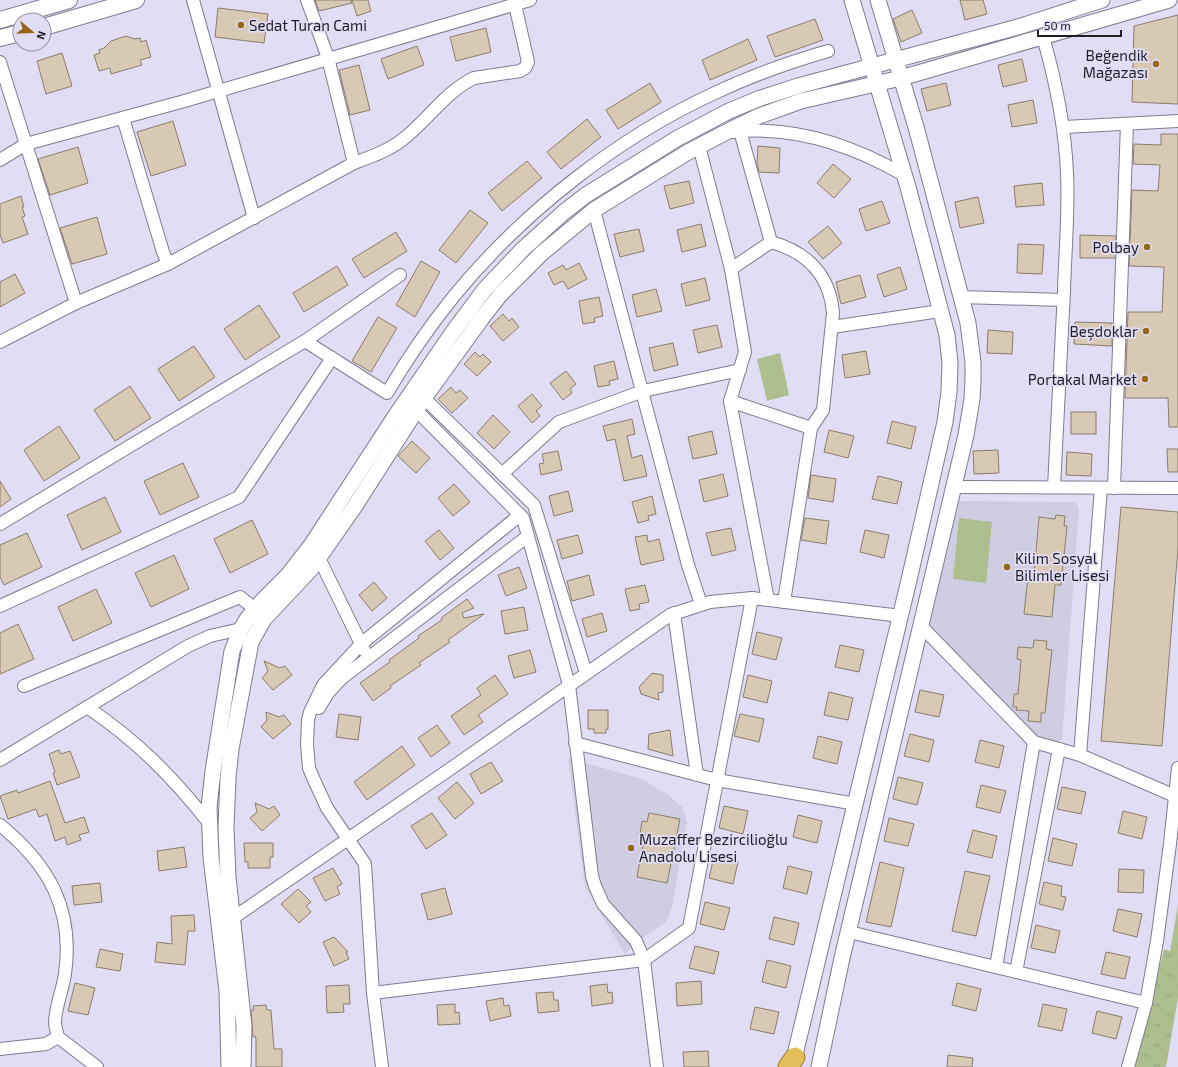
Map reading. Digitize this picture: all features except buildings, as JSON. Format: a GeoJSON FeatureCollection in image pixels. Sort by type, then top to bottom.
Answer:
{"type":"FeatureCollection","features":[{"type":"Feature","properties":{"kind":"main road"},"geometry":{"type":"LineString","coordinates":[[0,20],[69,0]]}},
{"type":"Feature","properties":{"kind":"main road"},"geometry":{"type":"LineString","coordinates":[[52,25],[136,0]]}},
{"type":"Feature","properties":{"kind":"main road"},"geometry":{"type":"LineString","coordinates":[[0,38],[12,35]]}},
{"type":"Feature","properties":{"kind":"street"},"geometry":{"type":"LineString","coordinates":[[192,0],[254,218]]}},
{"type":"Feature","properties":{"kind":"street"},"geometry":{"type":"LineString","coordinates":[[307,0],[328,58],[354,163]]}},
{"type":"Feature","properties":{"kind":"street"},"geometry":{"type":"LineString","coordinates":[[0,160],[26,144],[217,91],[514,2],[530,0]]}},
{"type":"Feature","properties":{"kind":"street"},"geometry":{"type":"LineString","coordinates":[[792,1064],[901,616],[948,407],[950,376],[947,335],[904,175],[852,0]]}},
{"type":"Feature","properties":{"kind":"street"},"geometry":{"type":"LineString","coordinates":[[819,1067],[849,932],[970,417],[973,380],[971,342],[961,297],[916,127],[878,0]]}},
{"type":"Feature","properties":{"kind":"street"},"geometry":{"type":"LineString","coordinates":[[243,1067],[244,1026],[226,852],[226,797],[231,749],[248,652],[255,633],[264,619],[319,558],[351,512],[414,405],[453,332],[485,289],[522,248],[558,216],[586,196],[678,138],[729,111],[758,99],[792,88],[1018,27],[1102,0]]}},
{"type":"Feature","properties":{"kind":"street"},"geometry":{"type":"LineString","coordinates":[[228,1067],[227,991],[211,856],[209,823],[212,777],[234,645],[241,629],[255,609],[288,575],[414,405],[500,295],[542,253],[594,210],[699,146],[784,106],[818,96],[901,78],[1169,0]]}},
{"type":"Feature","properties":{"kind":"street"},"geometry":{"type":"LineString","coordinates":[[0,342],[76,303],[168,264],[354,163],[385,150],[401,141],[420,125],[446,97],[461,85],[474,78],[520,71],[525,68],[528,62],[514,2]]}},
{"type":"Feature","properties":{"kind":"street"},"geometry":{"type":"LineString","coordinates":[[1043,37],[1058,92],[1064,127],[1068,174],[1068,201],[1054,488]]}},
{"type":"Feature","properties":{"kind":"street"},"geometry":{"type":"LineString","coordinates":[[387,393],[419,343],[454,296],[473,274],[517,229],[571,183],[638,135],[690,105],[744,80],[792,62],[828,51]]}},
{"type":"Feature","properties":{"kind":"street"},"geometry":{"type":"LineString","coordinates":[[0,62],[76,303]]}},
{"type":"Feature","properties":{"kind":"street"},"geometry":{"type":"LineString","coordinates":[[123,118],[163,252],[168,264]]}},
{"type":"Feature","properties":{"kind":"street"},"geometry":{"type":"LineString","coordinates":[[1064,127],[1178,121]]}},
{"type":"Feature","properties":{"kind":"street"},"geometry":{"type":"LineString","coordinates":[[1114,488],[1127,124]]}},
{"type":"Feature","properties":{"kind":"street"},"geometry":{"type":"LineString","coordinates":[[722,134],[740,131],[775,131],[789,132],[818,138],[859,152],[904,175]]}},
{"type":"Feature","properties":{"kind":"street"},"geometry":{"type":"LineString","coordinates":[[740,131],[771,242]]}},
{"type":"Feature","properties":{"kind":"street"},"geometry":{"type":"LineString","coordinates":[[699,146],[731,269],[745,352],[730,401],[768,600]]}},
{"type":"Feature","properties":{"kind":"street"},"geometry":{"type":"LineString","coordinates":[[594,210],[688,565],[701,604]]}},
{"type":"Feature","properties":{"kind":"street"},"geometry":{"type":"LineString","coordinates":[[731,269],[771,242]]}},
{"type":"Feature","properties":{"kind":"street"},"geometry":{"type":"LineString","coordinates":[[771,242],[787,247],[802,255],[810,262],[823,278],[829,291],[832,304],[832,327],[823,410],[811,428],[784,602]]}},
{"type":"Feature","properties":{"kind":"street"},"geometry":{"type":"LineString","coordinates":[[0,524],[305,341],[400,275]]}},
{"type":"Feature","properties":{"kind":"street"},"geometry":{"type":"LineString","coordinates":[[961,297],[1063,300]]}},
{"type":"Feature","properties":{"kind":"street"},"geometry":{"type":"LineString","coordinates":[[832,327],[940,311]]}},
{"type":"Feature","properties":{"kind":"street"},"geometry":{"type":"LineString","coordinates":[[305,341],[387,393],[414,405],[502,474],[534,505],[586,673]]}},
{"type":"Feature","properties":{"kind":"street"},"geometry":{"type":"LineString","coordinates":[[0,606],[239,498],[332,358]]}},
{"type":"Feature","properties":{"kind":"street"},"geometry":{"type":"LineString","coordinates":[[502,474],[559,422],[643,391],[740,370]]}},
{"type":"Feature","properties":{"kind":"street"},"geometry":{"type":"LineString","coordinates":[[730,401],[811,428]]}},
{"type":"Feature","properties":{"kind":"street"},"geometry":{"type":"LineString","coordinates":[[414,405],[524,518],[569,685],[592,876],[603,904],[636,941],[644,960],[657,1067]]}},
{"type":"Feature","properties":{"kind":"street"},"geometry":{"type":"LineString","coordinates":[[954,487],[1178,488]]}},
{"type":"Feature","properties":{"kind":"street"},"geometry":{"type":"LineString","coordinates":[[1080,755],[1101,488]]}},
{"type":"Feature","properties":{"kind":"street"},"geometry":{"type":"LineString","coordinates":[[351,836],[327,808],[309,768],[307,744],[308,720],[312,704],[323,685],[361,644],[520,515]]}},
{"type":"Feature","properties":{"kind":"street"},"geometry":{"type":"LineString","coordinates":[[382,1067],[373,993],[365,864],[334,805],[319,772],[315,755],[315,728],[319,707],[328,693],[342,678],[528,536]]}},
{"type":"Feature","properties":{"kind":"street"},"geometry":{"type":"LineString","coordinates":[[319,558],[368,658]]}},
{"type":"Feature","properties":{"kind":"street"},"geometry":{"type":"LineString","coordinates":[[24,686],[240,597],[255,609]]}},
{"type":"Feature","properties":{"kind":"street"},"geometry":{"type":"LineString","coordinates":[[233,918],[674,613],[710,602],[752,598],[901,616]]}},
{"type":"Feature","properties":{"kind":"street"},"geometry":{"type":"LineString","coordinates":[[373,993],[644,960],[689,928],[752,598]]}},
{"type":"Feature","properties":{"kind":"street"},"geometry":{"type":"LineString","coordinates":[[674,613],[697,775]]}},
{"type":"Feature","properties":{"kind":"street"},"geometry":{"type":"LineString","coordinates":[[921,626],[1034,742],[1080,755],[1175,796]]}},
{"type":"Feature","properties":{"kind":"street"},"geometry":{"type":"LineString","coordinates":[[0,760],[199,640],[220,633],[241,629]]}},
{"type":"Feature","properties":{"kind":"street"},"geometry":{"type":"LineString","coordinates":[[87,707],[114,726],[149,755],[178,785],[209,823]]}},
{"type":"Feature","properties":{"kind":"street"},"geometry":{"type":"LineString","coordinates":[[996,967],[1034,742]]}},
{"type":"Feature","properties":{"kind":"street"},"geometry":{"type":"LineString","coordinates":[[575,743],[717,780],[856,804]]}},
{"type":"Feature","properties":{"kind":"street"},"geometry":{"type":"LineString","coordinates":[[1016,972],[1059,749]]}},
{"type":"Feature","properties":{"kind":"street"},"geometry":{"type":"LineString","coordinates":[[1128,1067],[1146,1003],[1164,893],[1178,768]]}},
{"type":"Feature","properties":{"kind":"street"},"geometry":{"type":"LineString","coordinates":[[0,825],[31,854],[49,878],[55,890],[63,915],[67,950],[65,975],[55,1021],[58,1037],[97,1067]]}},
{"type":"Feature","properties":{"kind":"street"},"geometry":{"type":"LineString","coordinates":[[849,932],[1146,1003]]}},
{"type":"Feature","properties":{"kind":"street"},"geometry":{"type":"LineString","coordinates":[[0,1050],[46,1044],[58,1037]]}},
{"type":"Feature","properties":{"kind":"shaded area","name":"Kilim Sosyal Bilimler Lisesi"},"geometry":{"type":"Polygon","coordinates":[[[956,501],[1075,502],[1079,508],[1062,740],[1051,745],[1027,735],[926,626],[956,501]]]}},
{"type":"Feature","properties":{"kind":"shaded area","name":"Muzaffer Bezircilioğlu Anadolu Lisesi"},"geometry":{"type":"Polygon","coordinates":[[[568,758],[641,779],[667,794],[682,807],[687,822],[672,907],[666,922],[643,938],[625,954],[585,887],[568,758]]]}},
{"type":"Feature","properties":{"kind":"green space"},"geometry":{"type":"Polygon","coordinates":[[[780,353],[789,395],[767,401],[757,359],[780,353]]]}},
{"type":"Feature","properties":{"kind":"green space"},"geometry":{"type":"Polygon","coordinates":[[[959,518],[992,522],[986,583],[953,579],[959,518]]]}},
{"type":"Feature","properties":{"kind":"green space"},"geometry":{"type":"Polygon","coordinates":[[[1178,905],[1178,998],[1166,1067],[1135,1067],[1164,949],[1170,951],[1178,905]]]}},
{"type":"Feature","properties":{"kind":"place","name":"Sedat Turan Cami"},"geometry":{"type":"Point","coordinates":[241,25]}},
{"type":"Feature","properties":{"kind":"place","name":"Beğendik Mağazası"},"geometry":{"type":"Point","coordinates":[1156,64]}},
{"type":"Feature","properties":{"kind":"place","name":"Polbay"},"geometry":{"type":"Point","coordinates":[1147,247]}},
{"type":"Feature","properties":{"kind":"place","name":"Beşdoklar"},"geometry":{"type":"Point","coordinates":[1146,331]}},
{"type":"Feature","properties":{"kind":"place","name":"Portakal Market"},"geometry":{"type":"Point","coordinates":[1145,379]}},
{"type":"Feature","properties":{"kind":"place","name":"Kilim Sosyal Bilimler Lisesi"},"geometry":{"type":"Point","coordinates":[1007,567]}},
{"type":"Feature","properties":{"kind":"place","name":"Muzaffer Bezircilioğlu Anadolu Lisesi"},"geometry":{"type":"Point","coordinates":[631,848]}}]}
